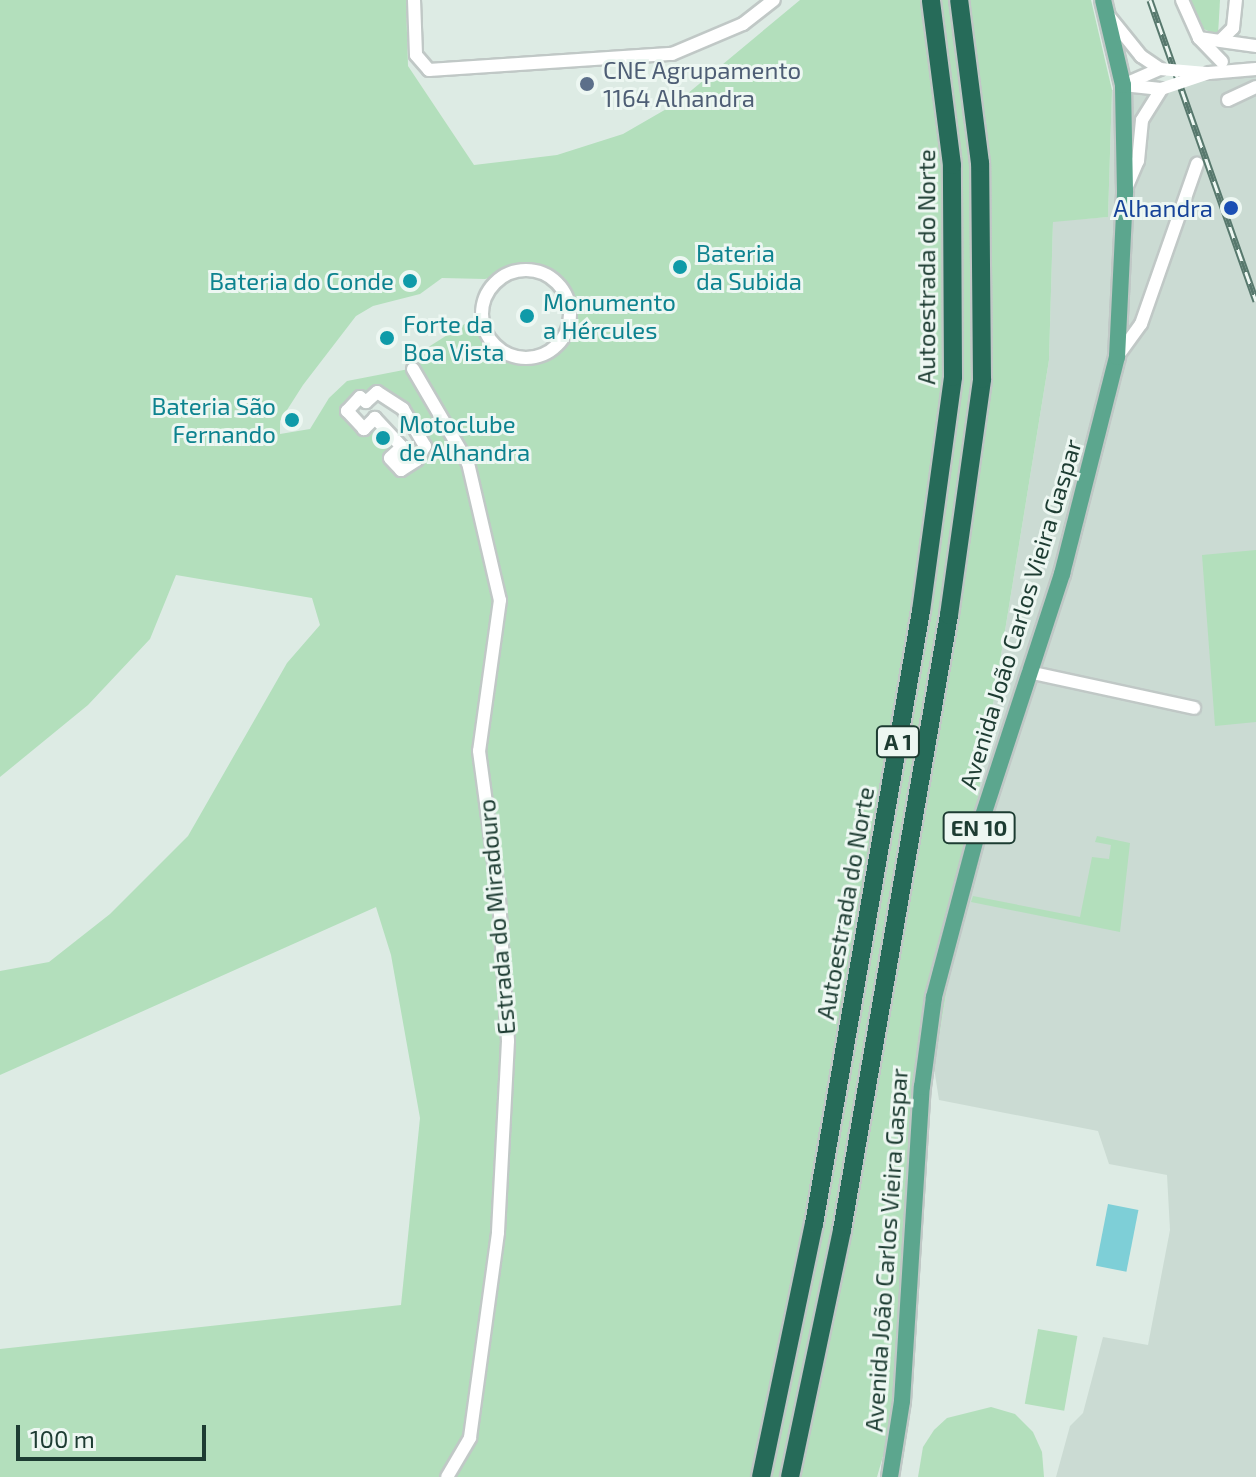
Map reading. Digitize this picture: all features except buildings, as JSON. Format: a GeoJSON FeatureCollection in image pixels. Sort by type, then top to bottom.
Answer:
{"type":"FeatureCollection","features":[{"type":"Feature","properties":{"kind":"highway","name":"Autoestrada do Norte"},"geometry":{"type":"LineString","coordinates":[[761,1477],[819,1193],[921,611],[953,377],[952,165],[931,0]]}},
{"type":"Feature","properties":{"kind":"highway","name":"A 1"},"geometry":{"type":"LineString","coordinates":[[790,1477],[844,1215],[949,615],[982,379],[980,163],[959,0]]}},
{"type":"Feature","properties":{"kind":"main road","name":"Avenida João Carlos Vieira Gaspar"},"geometry":{"type":"LineString","coordinates":[[890,1477],[906,1355],[929,1024],[977,834],[1062,574],[1117,357],[1125,191],[1123,85],[1106,7]]}},
{"type":"Feature","properties":{"kind":"street"},"geometry":{"type":"LineString","coordinates":[[414,0],[416,55],[429,70],[637,60],[711,40],[774,0]]}},
{"type":"Feature","properties":{"kind":"street"},"geometry":{"type":"LineString","coordinates":[[1182,0],[1199,38],[1222,62]]}},
{"type":"Feature","properties":{"kind":"street"},"geometry":{"type":"LineString","coordinates":[[1221,40],[1233,28],[1236,0]]}},
{"type":"Feature","properties":{"kind":"street"},"geometry":{"type":"LineString","coordinates":[[1106,7],[1141,56],[1160,69]]}},
{"type":"Feature","properties":{"kind":"street"},"geometry":{"type":"LineString","coordinates":[[1199,38],[1256,46]]}},
{"type":"Feature","properties":{"kind":"street"},"geometry":{"type":"LineString","coordinates":[[1123,85],[1142,73],[1160,69],[1209,73],[1256,69]]}},
{"type":"Feature","properties":{"kind":"street"},"geometry":{"type":"LineString","coordinates":[[1123,85],[1145,90],[1161,89],[1209,73]]}},
{"type":"Feature","properties":{"kind":"street"},"geometry":{"type":"LineString","coordinates":[[1228,100],[1256,87]]}},
{"type":"Feature","properties":{"kind":"street"},"geometry":{"type":"LineString","coordinates":[[1125,191],[1138,161],[1146,111],[1161,89]]}},
{"type":"Feature","properties":{"kind":"street"},"geometry":{"type":"LineString","coordinates":[[1117,357],[1141,324],[1197,164]]}},
{"type":"Feature","properties":{"kind":"street"},"geometry":{"type":"LineString","coordinates":[[543,273],[567,297],[569,327],[558,345],[541,356],[509,355],[486,333],[483,302],[507,274],[543,273]]}},
{"type":"Feature","properties":{"kind":"street","name":"Estrada do Miradouro"},"geometry":{"type":"LineString","coordinates":[[413,369],[468,463],[500,600],[479,751],[499,898],[508,1041],[498,1233],[470,1438],[447,1477]]}},
{"type":"Feature","properties":{"kind":"street"},"geometry":{"type":"LineString","coordinates":[[377,392],[403,409],[425,446],[417,460],[401,470],[390,458],[402,447],[375,418],[364,429],[347,411],[360,397],[366,402],[377,392]]}},
{"type":"Feature","properties":{"kind":"street"},"geometry":{"type":"LineString","coordinates":[[1028,672],[1194,708]]}},
{"type":"Feature","properties":{"kind":"shaded area"},"geometry":{"type":"Polygon","coordinates":[[[1256,69],[1256,1477],[1056,1477],[1070,1426],[1083,1413],[1103,1337],[1148,1345],[1170,1230],[1167,1175],[1109,1164],[1098,1131],[939,1100],[934,1068],[1049,360],[1053,221],[1108,217],[1112,90],[1256,69]]]}},
{"type":"Feature","properties":{"kind":"green space"},"geometry":{"type":"Polygon","coordinates":[[[0,0],[406,0],[408,66],[474,165],[557,155],[623,134],[675,104],[800,0],[1091,0],[1112,90],[1108,217],[1053,222],[1049,360],[934,1068],[896,1411],[877,1477],[0,1477],[0,1349],[401,1305],[420,1118],[391,955],[376,907],[0,1075],[0,971],[49,962],[110,914],[188,836],[287,663],[320,625],[312,598],[176,575],[150,639],[88,705],[0,777],[0,0]],[[522,270],[485,279],[442,278],[420,294],[373,306],[356,316],[303,385],[280,421],[280,434],[310,429],[329,398],[347,381],[414,368],[430,346],[482,313],[486,333],[509,355],[530,358],[550,351],[569,327],[567,297],[552,278],[522,270]],[[377,392],[348,411],[364,429],[375,418],[402,447],[391,458],[401,470],[425,446],[403,409],[377,392]]]}},
{"type":"Feature","properties":{"kind":"green space"},"geometry":{"type":"Polygon","coordinates":[[[1190,0],[1220,0],[1218,35],[1201,28],[1190,0]]]}},
{"type":"Feature","properties":{"kind":"green space"},"geometry":{"type":"Polygon","coordinates":[[[1256,550],[1256,722],[1215,726],[1202,555],[1256,550]]]}},
{"type":"Feature","properties":{"kind":"green space"},"geometry":{"type":"Polygon","coordinates":[[[1097,836],[1130,843],[1120,932],[971,902],[973,896],[1080,917],[1092,857],[1109,859],[1111,845],[1095,842],[1097,836]]]}},
{"type":"Feature","properties":{"kind":"green space"},"geometry":{"type":"Polygon","coordinates":[[[1038,1329],[1077,1336],[1064,1411],[1025,1404],[1038,1329]]]}},
{"type":"Feature","properties":{"kind":"green space"},"geometry":{"type":"Polygon","coordinates":[[[991,1407],[1015,1414],[1033,1432],[1042,1452],[1044,1477],[918,1477],[923,1447],[934,1430],[947,1418],[991,1407]]]}},
{"type":"Feature","properties":{"kind":"water"},"geometry":{"type":"Polygon","coordinates":[[[1108,1204],[1138,1210],[1126,1272],[1096,1266],[1108,1204]]]}},
{"type":"Feature","properties":{"kind":"railway"},"geometry":{"type":"LineString","coordinates":[[1150,0],[1256,301]]}},
{"type":"Feature","properties":{"kind":"place","name":"CNE Agrupamento 1164 Alhandra"},"geometry":{"type":"Point","coordinates":[587,84]}},
{"type":"Feature","properties":{"kind":"place","name":"Alhandra"},"geometry":{"type":"Point","coordinates":[1231,208]}},
{"type":"Feature","properties":{"kind":"place","name":"Bateria da Subida"},"geometry":{"type":"Point","coordinates":[680,267]}},
{"type":"Feature","properties":{"kind":"place","name":"Bateria do Conde"},"geometry":{"type":"Point","coordinates":[410,281]}},
{"type":"Feature","properties":{"kind":"place","name":"Monumento a Hércules"},"geometry":{"type":"Point","coordinates":[527,316]}},
{"type":"Feature","properties":{"kind":"place","name":"Forte da Boa Vista"},"geometry":{"type":"Point","coordinates":[387,338]}},
{"type":"Feature","properties":{"kind":"place","name":"Bateria São Fernando"},"geometry":{"type":"Point","coordinates":[292,420]}},
{"type":"Feature","properties":{"kind":"place","name":"Motoclube de Alhandra"},"geometry":{"type":"Point","coordinates":[383,438]}}]}
